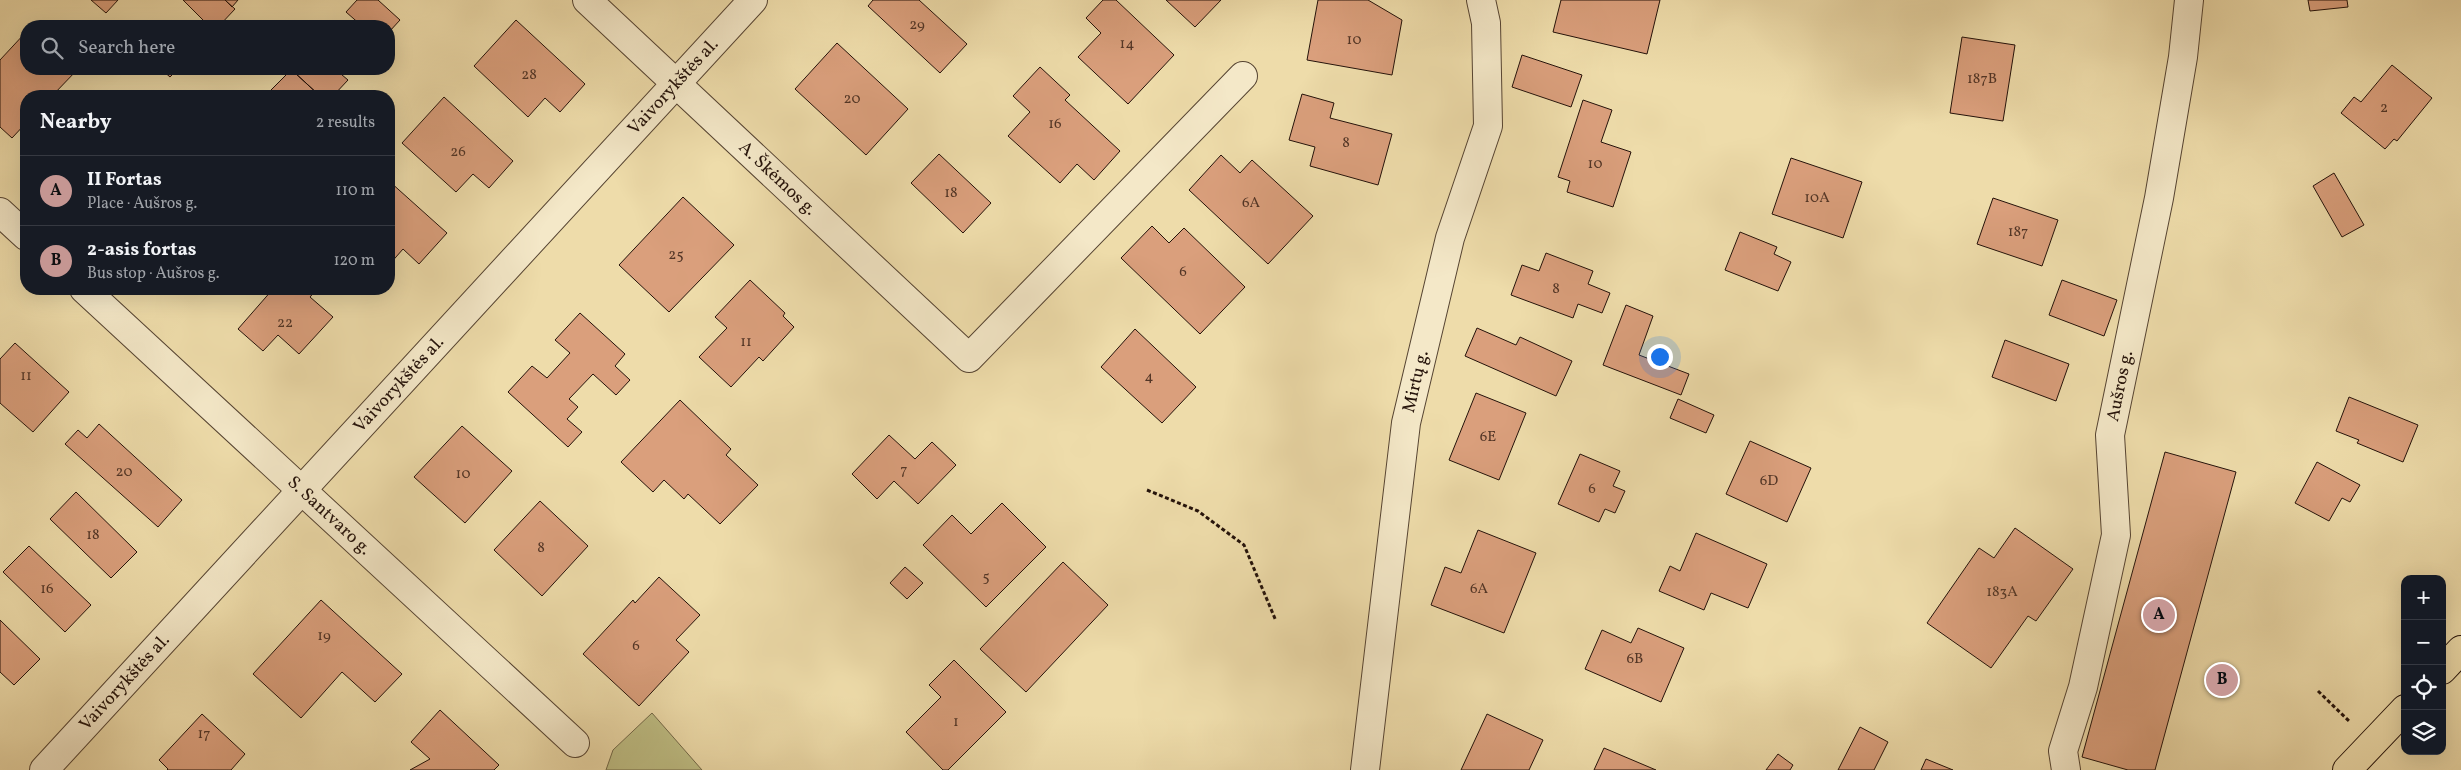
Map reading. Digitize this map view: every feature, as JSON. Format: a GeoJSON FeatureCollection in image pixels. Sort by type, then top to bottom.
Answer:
{"type":"FeatureCollection","features":[{"type":"Feature","properties":{"kind":"main road"},"geometry":{"type":"LineString","coordinates":[[2347,770],[2404,710]]}},
{"type":"Feature","properties":{"kind":"street","name":"A. Škėmos g."},"geometry":{"type":"LineString","coordinates":[[587,0],[969,358],[1243,76]]}},
{"type":"Feature","properties":{"kind":"street","name":"Vaivorykštės al."},"geometry":{"type":"LineString","coordinates":[[44,770],[301,488],[753,0]]}},
{"type":"Feature","properties":{"kind":"street","name":"Mirtų g."},"geometry":{"type":"LineString","coordinates":[[1364,770],[1406,423],[1450,238],[1488,126],[1486,23],[1482,0]]}},
{"type":"Feature","properties":{"kind":"street","name":"Aušros g."},"geometry":{"type":"LineString","coordinates":[[2066,770],[2063,751],[2083,687],[2116,535],[2110,435],[2159,198],[2183,57],[2189,0]]}},
{"type":"Feature","properties":{"kind":"street"},"geometry":{"type":"LineString","coordinates":[[0,212],[20,230]]}},
{"type":"Feature","properties":{"kind":"street","name":"S. Santvaro g."},"geometry":{"type":"LineString","coordinates":[[91,295],[575,743]]}},
{"type":"Feature","properties":{"kind":"path"},"geometry":{"type":"LineString","coordinates":[[1147,490],[1198,510],[1244,546],[1276,621]]}},
{"type":"Feature","properties":{"kind":"green space"},"geometry":{"type":"Polygon","coordinates":[[[652,713],[702,770],[606,770],[613,750],[652,713]]]}},
{"type":"Feature","properties":{"kind":"building"},"geometry":{"type":"Polygon","coordinates":[[[91,0],[118,0],[106,13],[91,0]]]}},
{"type":"Feature","properties":{"kind":"building"},"geometry":{"type":"Polygon","coordinates":[[[183,0],[225,0],[235,9],[225,20],[203,20],[183,0]]]}},
{"type":"Feature","properties":{"kind":"building"},"geometry":{"type":"Polygon","coordinates":[[[225,0],[238,0],[232,7],[225,0]]]}},
{"type":"Feature","properties":{"kind":"building"},"geometry":{"type":"Polygon","coordinates":[[[357,0],[378,0],[400,20],[395,25],[395,20],[355,20],[346,12],[357,0]]]}},
{"type":"Feature","properties":{"kind":"building"},"geometry":{"type":"Polygon","coordinates":[[[873,0],[919,0],[967,44],[940,73],[868,6],[873,0]]]}},
{"type":"Feature","properties":{"kind":"building"},"geometry":{"type":"Polygon","coordinates":[[[1103,0],[1116,0],[1174,55],[1128,104],[1078,57],[1101,33],[1086,18],[1103,0]]]}},
{"type":"Feature","properties":{"kind":"building"},"geometry":{"type":"Polygon","coordinates":[[[1166,0],[1221,0],[1195,27],[1166,0]]]}},
{"type":"Feature","properties":{"kind":"building"},"geometry":{"type":"Polygon","coordinates":[[[1318,0],[1368,0],[1402,20],[1392,75],[1307,60],[1318,0]]]}},
{"type":"Feature","properties":{"kind":"building"},"geometry":{"type":"Polygon","coordinates":[[[1561,0],[1660,0],[1647,54],[1553,32],[1561,0]]]}},
{"type":"Feature","properties":{"kind":"building"},"geometry":{"type":"Polygon","coordinates":[[[2308,0],[2347,0],[2348,7],[2310,11],[2308,0]]]}},
{"type":"Feature","properties":{"kind":"building"},"geometry":{"type":"Polygon","coordinates":[[[516,20],[585,84],[560,112],[545,98],[528,117],[474,66],[516,20]]]}},
{"type":"Feature","properties":{"kind":"building"},"geometry":{"type":"Polygon","coordinates":[[[1962,37],[2015,45],[2003,121],[1950,113],[1962,37]]]}},
{"type":"Feature","properties":{"kind":"building"},"geometry":{"type":"Polygon","coordinates":[[[20,38],[20,75],[72,75],[58,90],[20,90],[20,129],[12,138],[0,127],[0,60],[20,38]]]}},
{"type":"Feature","properties":{"kind":"building"},"geometry":{"type":"Polygon","coordinates":[[[837,43],[908,109],[866,155],[795,89],[837,43]]]}},
{"type":"Feature","properties":{"kind":"building"},"geometry":{"type":"Polygon","coordinates":[[[1522,55],[1582,75],[1571,107],[1512,87],[1522,55]]]}},
{"type":"Feature","properties":{"kind":"building"},"geometry":{"type":"Polygon","coordinates":[[[2392,65],[2432,98],[2397,141],[2394,139],[2385,149],[2341,113],[2354,97],[2361,102],[2392,65]]]}},
{"type":"Feature","properties":{"kind":"building"},"geometry":{"type":"Polygon","coordinates":[[[1040,67],[1070,95],[1065,100],[1120,151],[1094,180],[1077,164],[1060,183],[1008,136],[1030,112],[1013,96],[1040,67]]]}},
{"type":"Feature","properties":{"kind":"building"},"geometry":{"type":"Polygon","coordinates":[[[286,75],[297,75],[314,90],[271,90],[286,75]]]}},
{"type":"Feature","properties":{"kind":"building"},"geometry":{"type":"Polygon","coordinates":[[[297,75],[342,75],[348,80],[339,90],[314,90],[297,75]]]}},
{"type":"Feature","properties":{"kind":"building"},"geometry":{"type":"Polygon","coordinates":[[[1302,94],[1334,103],[1330,118],[1392,134],[1378,185],[1310,166],[1315,147],[1289,140],[1302,94]]]}},
{"type":"Feature","properties":{"kind":"building"},"geometry":{"type":"Polygon","coordinates":[[[444,97],[513,161],[489,188],[473,174],[456,192],[402,143],[444,97]]]}},
{"type":"Feature","properties":{"kind":"building"},"geometry":{"type":"Polygon","coordinates":[[[1583,100],[1612,110],[1601,142],[1631,152],[1613,207],[1567,192],[1570,181],[1558,177],[1583,100]]]}},
{"type":"Feature","properties":{"kind":"building"},"geometry":{"type":"Polygon","coordinates":[[[939,154],[991,203],[963,233],[911,183],[939,154]]]}},
{"type":"Feature","properties":{"kind":"building"},"geometry":{"type":"Polygon","coordinates":[[[1221,155],[1240,173],[1252,160],[1313,216],[1268,264],[1189,190],[1221,155]]]}},
{"type":"Feature","properties":{"kind":"building"},"geometry":{"type":"Polygon","coordinates":[[[1791,158],[1862,182],[1843,238],[1772,214],[1791,158]]]}},
{"type":"Feature","properties":{"kind":"building"},"geometry":{"type":"Polygon","coordinates":[[[2334,173],[2364,225],[2342,237],[2313,186],[2334,173]]]}},
{"type":"Feature","properties":{"kind":"building"},"geometry":{"type":"Polygon","coordinates":[[[395,186],[447,233],[419,264],[403,249],[395,258],[395,186]]]}},
{"type":"Feature","properties":{"kind":"building"},"geometry":{"type":"Polygon","coordinates":[[[683,197],[734,245],[669,312],[619,265],[683,197]]]}},
{"type":"Feature","properties":{"kind":"building"},"geometry":{"type":"Polygon","coordinates":[[[1993,198],[2058,220],[2042,266],[1977,244],[1993,198]]]}},
{"type":"Feature","properties":{"kind":"building"},"geometry":{"type":"Polygon","coordinates":[[[1152,226],[1169,243],[1184,228],[1245,287],[1200,334],[1121,258],[1152,226]]]}},
{"type":"Feature","properties":{"kind":"building"},"geometry":{"type":"Polygon","coordinates":[[[1740,232],[1777,247],[1774,254],[1791,262],[1778,291],[1725,270],[1740,232]]]}},
{"type":"Feature","properties":{"kind":"building"},"geometry":{"type":"Polygon","coordinates":[[[1546,253],[1593,271],[1588,284],[1610,293],[1602,313],[1578,304],[1573,318],[1511,295],[1522,265],[1539,271],[1546,253]]]}},
{"type":"Feature","properties":{"kind":"building"},"geometry":{"type":"Polygon","coordinates":[[[750,280],[785,313],[783,316],[794,327],[763,361],[759,357],[731,387],[699,357],[727,328],[715,317],[750,280]]]}},
{"type":"Feature","properties":{"kind":"building"},"geometry":{"type":"Polygon","coordinates":[[[2062,280],[2117,300],[2104,336],[2049,315],[2062,280]]]}},
{"type":"Feature","properties":{"kind":"building"},"geometry":{"type":"Polygon","coordinates":[[[268,295],[312,295],[310,297],[333,317],[299,354],[278,335],[263,351],[238,329],[268,295]]]}},
{"type":"Feature","properties":{"kind":"building"},"geometry":{"type":"Polygon","coordinates":[[[1626,305],[1653,316],[1639,355],[1689,374],[1681,395],[1603,365],[1626,305]]]}},
{"type":"Feature","properties":{"kind":"building"},"geometry":{"type":"Polygon","coordinates":[[[580,313],[625,354],[615,366],[630,380],[616,395],[593,374],[569,399],[578,407],[567,419],[582,432],[568,447],[508,392],[532,366],[547,378],[570,353],[555,340],[580,313]]]}},
{"type":"Feature","properties":{"kind":"building"},"geometry":{"type":"Polygon","coordinates":[[[1477,328],[1516,345],[1520,337],[1572,361],[1556,396],[1465,356],[1477,328]]]}},
{"type":"Feature","properties":{"kind":"building"},"geometry":{"type":"Polygon","coordinates":[[[1135,329],[1196,387],[1162,423],[1101,367],[1135,329]]]}},
{"type":"Feature","properties":{"kind":"building"},"geometry":{"type":"Polygon","coordinates":[[[2005,340],[2069,364],[2056,401],[1992,377],[2005,340]]]}},
{"type":"Feature","properties":{"kind":"building"},"geometry":{"type":"Polygon","coordinates":[[[15,343],[69,392],[33,432],[0,403],[0,359],[15,343]]]}},
{"type":"Feature","properties":{"kind":"building"},"geometry":{"type":"Polygon","coordinates":[[[1476,393],[1526,413],[1499,480],[1449,460],[1476,393]]]}},
{"type":"Feature","properties":{"kind":"building"},"geometry":{"type":"Polygon","coordinates":[[[2349,397],[2418,425],[2403,462],[2357,443],[2359,440],[2336,431],[2349,397]]]}},
{"type":"Feature","properties":{"kind":"building"},"geometry":{"type":"Polygon","coordinates":[[[1678,399],[1714,415],[1706,433],[1670,418],[1678,399]]]}},
{"type":"Feature","properties":{"kind":"building"},"geometry":{"type":"Polygon","coordinates":[[[680,400],[731,449],[726,455],[758,485],[720,524],[688,494],[684,499],[664,480],[653,492],[621,462],[680,400]]]}},
{"type":"Feature","properties":{"kind":"building"},"geometry":{"type":"Polygon","coordinates":[[[99,424],[182,500],[158,527],[65,444],[78,430],[87,438],[99,424]]]}},
{"type":"Feature","properties":{"kind":"building"},"geometry":{"type":"Polygon","coordinates":[[[462,426],[512,471],[465,523],[414,477],[462,426]]]}},
{"type":"Feature","properties":{"kind":"building"},"geometry":{"type":"Polygon","coordinates":[[[889,435],[915,459],[932,442],[956,465],[918,504],[894,481],[877,499],[852,474],[889,435]]]}},
{"type":"Feature","properties":{"kind":"building"},"geometry":{"type":"Polygon","coordinates":[[[1750,441],[1811,468],[1787,522],[1726,494],[1750,441]]]}},
{"type":"Feature","properties":{"kind":"building"},"geometry":{"type":"Polygon","coordinates":[[[2165,452],[2236,472],[2155,770],[2128,770],[2082,757],[2165,452]]]}},
{"type":"Feature","properties":{"kind":"building"},"geometry":{"type":"Polygon","coordinates":[[[1580,454],[1620,471],[1613,486],[1625,491],[1615,513],[1605,509],[1599,522],[1558,504],[1580,454]]]}},
{"type":"Feature","properties":{"kind":"building"},"geometry":{"type":"Polygon","coordinates":[[[2317,462],[2360,485],[2350,502],[2342,498],[2329,521],[2295,503],[2317,462]]]}},
{"type":"Feature","properties":{"kind":"building"},"geometry":{"type":"Polygon","coordinates":[[[76,492],[137,552],[111,578],[50,519],[76,492]]]}},
{"type":"Feature","properties":{"kind":"building"},"geometry":{"type":"Polygon","coordinates":[[[540,501],[588,546],[542,596],[494,550],[540,501]]]}},
{"type":"Feature","properties":{"kind":"building"},"geometry":{"type":"Polygon","coordinates":[[[1002,503],[1046,547],[986,607],[923,545],[952,515],[971,534],[1002,503]]]}},
{"type":"Feature","properties":{"kind":"building"},"geometry":{"type":"Polygon","coordinates":[[[2015,528],[2073,569],[2036,621],[2028,616],[1991,668],[1927,623],[1979,548],[1994,558],[2015,528]]]}},
{"type":"Feature","properties":{"kind":"building"},"geometry":{"type":"Polygon","coordinates":[[[1478,530],[1536,553],[1504,633],[1431,605],[1445,567],[1461,573],[1478,530]]]}},
{"type":"Feature","properties":{"kind":"building"},"geometry":{"type":"Polygon","coordinates":[[[1696,533],[1767,564],[1748,608],[1711,593],[1704,610],[1659,591],[1670,566],[1680,571],[1696,533]]]}},
{"type":"Feature","properties":{"kind":"building"},"geometry":{"type":"Polygon","coordinates":[[[29,546],[91,605],[65,632],[3,572],[29,546]]]}},
{"type":"Feature","properties":{"kind":"building"},"geometry":{"type":"Polygon","coordinates":[[[1063,562],[1108,605],[1026,692],[980,649],[1063,562]]]}},
{"type":"Feature","properties":{"kind":"building"},"geometry":{"type":"Polygon","coordinates":[[[905,567],[923,583],[907,599],[890,583],[905,567]]]}},
{"type":"Feature","properties":{"kind":"building"},"geometry":{"type":"Polygon","coordinates":[[[659,577],[700,615],[676,640],[689,652],[639,706],[583,654],[633,600],[635,603],[659,577]]]}},
{"type":"Feature","properties":{"kind":"building"},"geometry":{"type":"Polygon","coordinates":[[[321,600],[402,674],[375,702],[342,672],[301,718],[253,674],[321,600]]]}},
{"type":"Feature","properties":{"kind":"building"},"geometry":{"type":"Polygon","coordinates":[[[0,620],[40,659],[14,685],[0,672],[0,620]]]}},
{"type":"Feature","properties":{"kind":"building"},"geometry":{"type":"Polygon","coordinates":[[[1638,628],[1684,648],[1661,702],[1585,669],[1602,630],[1631,643],[1638,628]]]}},
{"type":"Feature","properties":{"kind":"building"},"geometry":{"type":"Polygon","coordinates":[[[954,660],[1006,712],[948,770],[943,770],[906,732],[941,697],[929,685],[954,660]]]}},
{"type":"Feature","properties":{"kind":"building"},"geometry":{"type":"Polygon","coordinates":[[[440,710],[499,765],[494,770],[410,770],[430,759],[411,742],[440,710]]]}},
{"type":"Feature","properties":{"kind":"building"},"geometry":{"type":"Polygon","coordinates":[[[202,714],[245,754],[231,770],[167,770],[159,760],[202,714]]]}},
{"type":"Feature","properties":{"kind":"building"},"geometry":{"type":"Polygon","coordinates":[[[1487,714],[1543,740],[1529,770],[1461,770],[1487,714]]]}},
{"type":"Feature","properties":{"kind":"building"},"geometry":{"type":"Polygon","coordinates":[[[1860,727],[1888,742],[1874,770],[1838,770],[1860,727]]]}},
{"type":"Feature","properties":{"kind":"building"},"geometry":{"type":"Polygon","coordinates":[[[1604,748],[1656,770],[1594,770],[1604,748]]]}},
{"type":"Feature","properties":{"kind":"building"},"geometry":{"type":"Polygon","coordinates":[[[1778,754],[1793,765],[1790,770],[1766,770],[1778,754]]]}},
{"type":"Feature","properties":{"kind":"building"},"geometry":{"type":"Polygon","coordinates":[[[1926,759],[1953,770],[1921,770],[1926,759]]]}},
{"type":"Feature","properties":{"kind":"place","name":"II Fortas"},"geometry":{"type":"Point","coordinates":[2159,615]}},
{"type":"Feature","properties":{"kind":"place","name":"2-asis fortas"},"geometry":{"type":"Point","coordinates":[2222,680]}}]}
